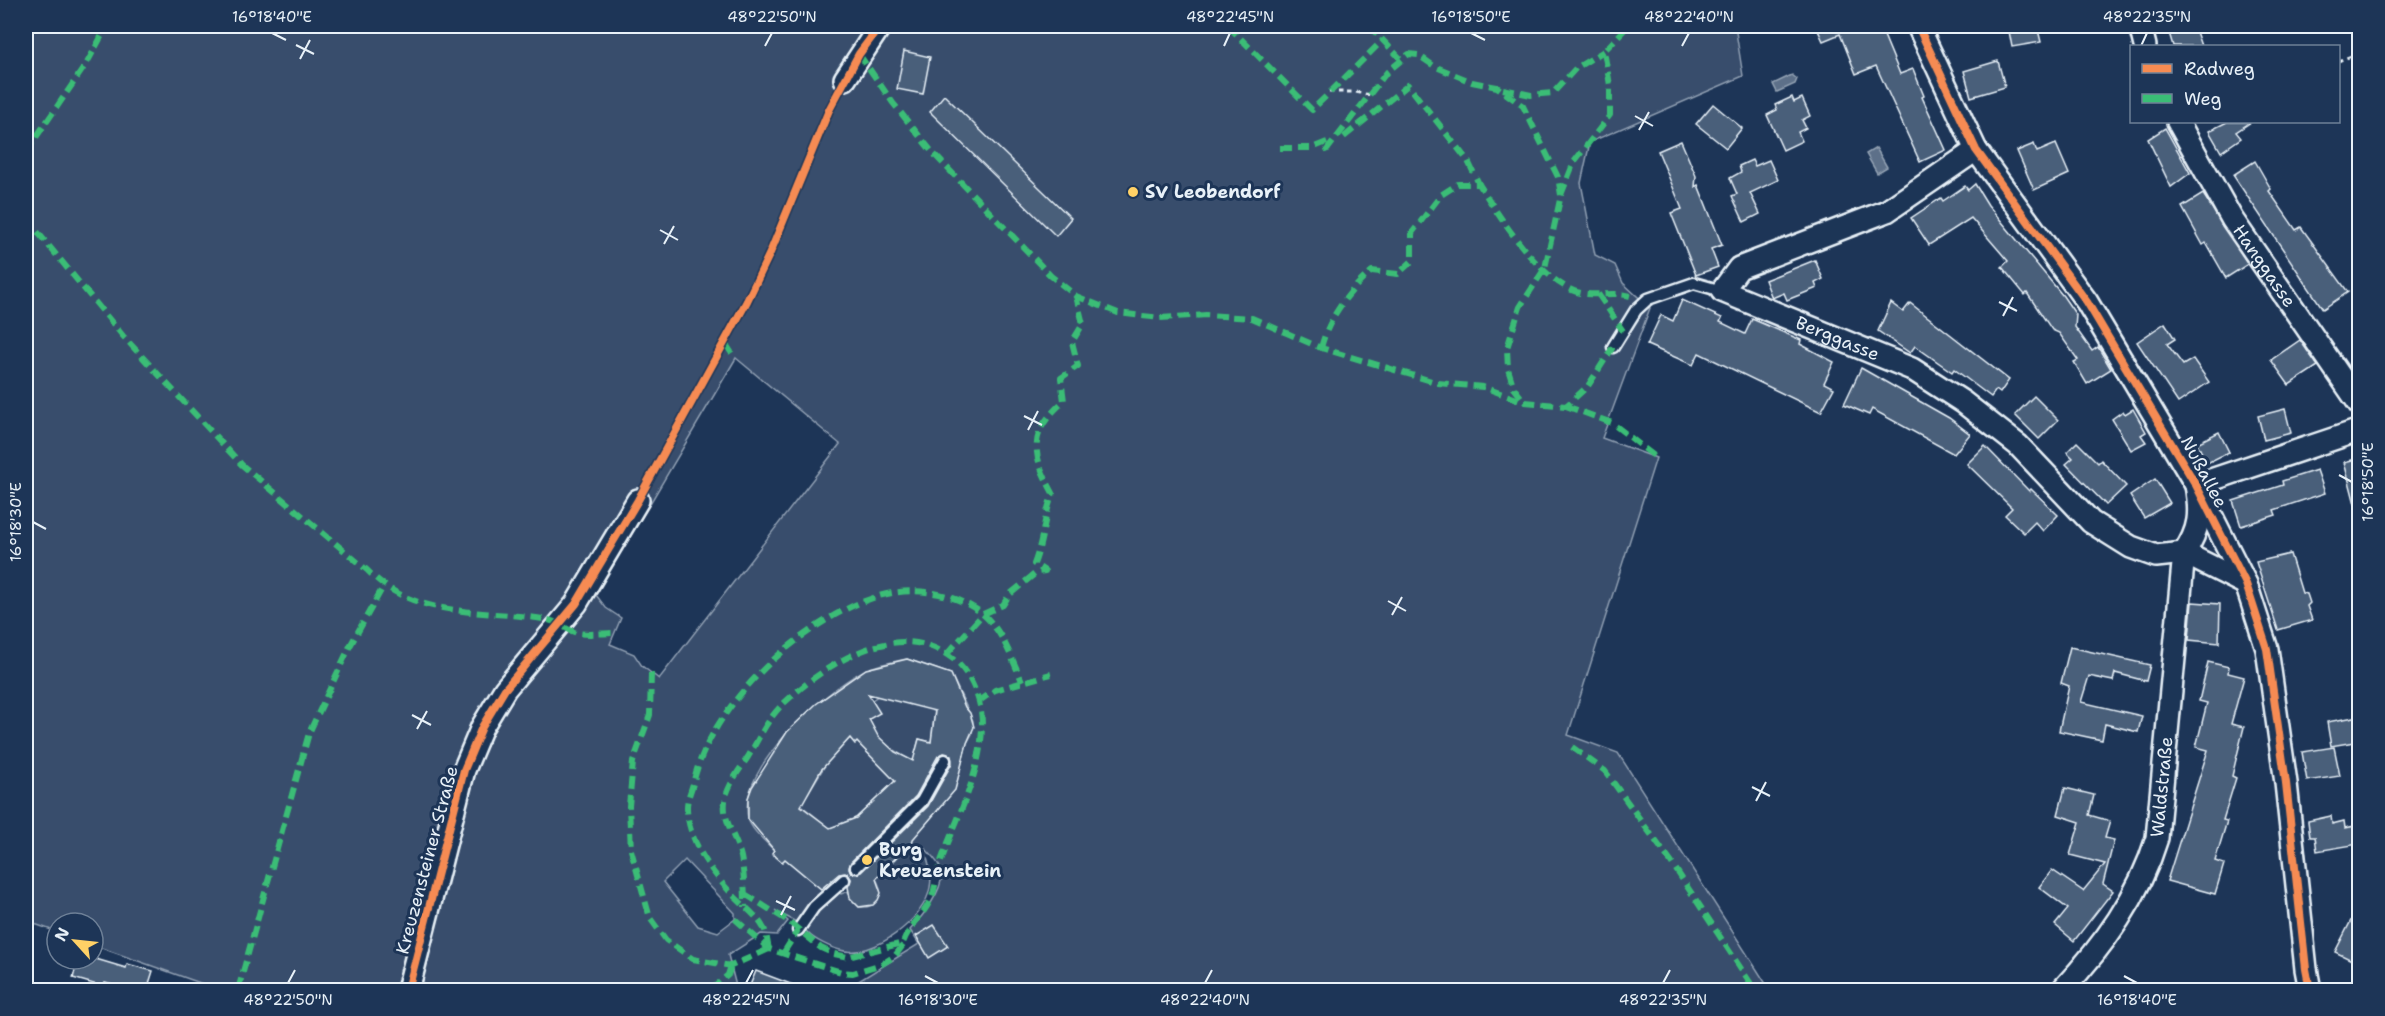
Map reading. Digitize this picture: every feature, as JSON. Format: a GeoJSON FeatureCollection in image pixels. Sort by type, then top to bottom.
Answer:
{"type":"FeatureCollection","features":[{"type":"Feature","properties":{"kind":"street"},"geometry":{"type":"LineString","coordinates":[[845,79],[880,26]]}},
{"type":"Feature","properties":{"kind":"street","name":"Nußallee"},"geometry":{"type":"LineString","coordinates":[[1918,26],[1976,150],[2087,302],[2196,484],[2246,584],[2267,649],[2286,783],[2310,990]]}},
{"type":"Feature","properties":{"kind":"street"},"geometry":{"type":"LineString","coordinates":[[2140,26],[2145,45]]}},
{"type":"Feature","properties":{"kind":"street","name":"Hanggasse"},"geometry":{"type":"LineString","coordinates":[[2179,123],[2232,219],[2360,405]]}},
{"type":"Feature","properties":{"kind":"street"},"geometry":{"type":"LineString","coordinates":[[1722,291],[1739,268],[1887,211],[1976,150]]}},
{"type":"Feature","properties":{"kind":"street","name":"Berggasse"},"geometry":{"type":"LineString","coordinates":[[1722,291],[1912,369],[1964,402],[2018,446],[2091,522],[2131,548],[2156,556],[2184,553]]}},
{"type":"Feature","properties":{"kind":"street"},"geometry":{"type":"LineString","coordinates":[[2246,584],[2184,553],[2195,537],[2197,527],[2200,508],[2196,484],[2360,430]]}},
{"type":"Feature","properties":{"kind":"street","name":"Kreuzensteiner Straße"},"geometry":{"type":"LineString","coordinates":[[408,990],[464,770],[482,727],[505,689],[576,604],[638,500]]}},
{"type":"Feature","properties":{"kind":"street","name":"Waldstraße"},"geometry":{"type":"LineString","coordinates":[[2062,990],[2097,953],[2126,909],[2148,870],[2157,838],[2184,553]]}},
{"type":"Feature","properties":{"kind":"lane"},"geometry":{"type":"LineString","coordinates":[[1613,347],[1636,310],[1648,299],[1694,283],[1722,291]]}},
{"type":"Feature","properties":{"kind":"lane"},"geometry":{"type":"LineString","coordinates":[[856,867],[922,801],[945,760]]}},
{"type":"Feature","properties":{"kind":"lane"},"geometry":{"type":"LineString","coordinates":[[799,928],[814,907],[844,880]]}},
{"type":"Feature","properties":{"kind":"path"},"geometry":{"type":"LineString","coordinates":[[2340,60],[2360,53]]}},
{"type":"Feature","properties":{"kind":"path"},"geometry":{"type":"LineString","coordinates":[[1329,92],[1356,92],[1370,95]]}},
{"type":"Feature","properties":{"kind":"shaded area"},"geometry":{"type":"Polygon","coordinates":[[[26,26],[1735,26],[1743,76],[1590,142],[1581,183],[1595,255],[1615,265],[1623,283],[1650,308],[1602,438],[1656,458],[1568,735],[1618,753],[1770,990],[844,990],[919,944],[910,930],[936,894],[942,877],[938,864],[924,847],[931,876],[930,887],[919,911],[896,934],[867,949],[840,950],[814,938],[802,926],[775,910],[788,921],[777,935],[761,934],[728,955],[737,990],[220,990],[105,949],[105,911],[45,911],[45,928],[26,921],[26,26]],[[736,358],[596,595],[606,608],[621,618],[610,644],[634,654],[642,666],[659,679],[840,444],[736,358]],[[907,659],[863,671],[827,696],[787,734],[769,755],[756,777],[748,798],[748,818],[752,827],[774,850],[772,854],[782,862],[785,859],[821,889],[828,886],[841,894],[849,891],[850,898],[859,907],[871,906],[875,903],[880,890],[876,879],[905,847],[911,845],[913,839],[955,790],[967,743],[972,734],[973,721],[951,674],[907,659]],[[685,860],[663,882],[698,926],[718,932],[735,919],[735,913],[685,860]]]}},
{"type":"Feature","properties":{"kind":"shaded area"},"geometry":{"type":"Polygon","coordinates":[[[1792,75],[1797,79],[1795,84],[1777,92],[1773,84],[1792,75]]]}},
{"type":"Feature","properties":{"kind":"shaded area"},"geometry":{"type":"Polygon","coordinates":[[[1876,148],[1887,167],[1877,173],[1866,154],[1876,148]]]}},
{"type":"Feature","properties":{"kind":"shaded area"},"geometry":{"type":"Polygon","coordinates":[[[881,694],[935,708],[931,742],[919,739],[915,754],[934,767],[932,771],[885,744],[872,728],[869,712],[872,700],[881,694]]]}},
{"type":"Feature","properties":{"kind":"shaded area"},"geometry":{"type":"Polygon","coordinates":[[[850,738],[855,744],[857,742],[895,781],[856,818],[830,828],[798,803],[807,795],[830,757],[850,738]]]}},
{"type":"Feature","properties":{"kind":"building"},"geometry":{"type":"Polygon","coordinates":[[[1816,26],[1880,26],[1900,74],[1913,69],[1924,96],[1922,97],[1946,150],[1920,162],[1876,66],[1856,74],[1840,34],[1823,41],[1816,26]]]}},
{"type":"Feature","properties":{"kind":"building"},"geometry":{"type":"Polygon","coordinates":[[[2008,26],[2037,26],[2041,42],[2012,47],[2008,26]]]}},
{"type":"Feature","properties":{"kind":"building"},"geometry":{"type":"Polygon","coordinates":[[[2167,26],[2194,26],[2201,45],[2173,45],[2167,26]]]}},
{"type":"Feature","properties":{"kind":"building"},"geometry":{"type":"Polygon","coordinates":[[[904,51],[930,57],[923,94],[897,89],[904,51]]]}},
{"type":"Feature","properties":{"kind":"building"},"geometry":{"type":"Polygon","coordinates":[[[1998,61],[2005,87],[1971,97],[1964,71],[1998,61]]]}},
{"type":"Feature","properties":{"kind":"building"},"geometry":{"type":"Polygon","coordinates":[[[944,95],[1071,218],[1056,236],[930,112],[944,95]]]}},
{"type":"Feature","properties":{"kind":"building"},"geometry":{"type":"Polygon","coordinates":[[[1792,97],[1794,102],[1802,98],[1810,116],[1802,120],[1806,128],[1798,132],[1802,141],[1783,150],[1767,115],[1777,110],[1775,105],[1792,97]]]}},
{"type":"Feature","properties":{"kind":"building"},"geometry":{"type":"Polygon","coordinates":[[[1713,104],[1742,128],[1726,148],[1696,124],[1713,104]]]}},
{"type":"Feature","properties":{"kind":"building"},"geometry":{"type":"Polygon","coordinates":[[[2225,123],[2250,123],[2236,132],[2241,138],[2221,152],[2209,131],[2225,123]]]}},
{"type":"Feature","properties":{"kind":"building"},"geometry":{"type":"Polygon","coordinates":[[[2165,128],[2190,173],[2171,187],[2148,139],[2165,128]]]}},
{"type":"Feature","properties":{"kind":"building"},"geometry":{"type":"Polygon","coordinates":[[[1681,141],[1696,176],[1695,187],[1698,185],[1722,245],[1711,249],[1718,267],[1696,275],[1671,213],[1682,209],[1658,151],[1681,141]]]}},
{"type":"Feature","properties":{"kind":"building"},"geometry":{"type":"Polygon","coordinates":[[[2034,144],[2037,152],[2056,144],[2069,174],[2034,190],[2017,151],[2034,144]]]}},
{"type":"Feature","properties":{"kind":"building"},"geometry":{"type":"Polygon","coordinates":[[[1752,160],[1755,166],[1769,160],[1778,180],[1750,193],[1760,214],[1744,222],[1732,196],[1737,194],[1730,178],[1741,172],[1739,166],[1752,160]]]}},
{"type":"Feature","properties":{"kind":"building"},"geometry":{"type":"Polygon","coordinates":[[[2255,161],[2271,189],[2269,191],[2296,230],[2301,227],[2348,292],[2323,309],[2233,175],[2255,161]]]}},
{"type":"Feature","properties":{"kind":"building"},"geometry":{"type":"Polygon","coordinates":[[[1975,184],[1988,205],[2063,296],[2076,315],[2075,327],[2092,351],[2098,347],[2111,369],[2087,384],[2074,362],[2078,360],[2059,333],[2052,330],[2027,293],[2025,295],[2002,267],[2008,261],[1971,218],[1929,245],[1911,218],[1941,198],[1943,201],[1965,186],[1968,190],[1975,184]]]}},
{"type":"Feature","properties":{"kind":"building"},"geometry":{"type":"Polygon","coordinates":[[[2203,194],[2248,264],[2226,278],[2206,243],[2203,245],[2182,207],[2203,194]]]}},
{"type":"Feature","properties":{"kind":"building"},"geometry":{"type":"Polygon","coordinates":[[[1815,260],[1823,279],[1815,283],[1817,288],[1787,300],[1784,293],[1772,298],[1765,280],[1815,260]]]}},
{"type":"Feature","properties":{"kind":"building"},"geometry":{"type":"Polygon","coordinates":[[[1682,300],[1722,318],[1720,322],[1745,334],[1752,319],[1801,340],[1800,344],[1834,362],[1824,383],[1834,388],[1821,412],[1699,353],[1693,365],[1647,345],[1661,315],[1673,321],[1682,300]]]}},
{"type":"Feature","properties":{"kind":"building"},"geometry":{"type":"Polygon","coordinates":[[[1891,303],[1903,312],[1910,303],[2009,380],[2000,393],[1996,390],[1991,397],[1954,369],[1952,372],[1915,346],[1910,353],[1878,331],[1891,303]]]}},
{"type":"Feature","properties":{"kind":"building"},"geometry":{"type":"Polygon","coordinates":[[[2165,323],[2175,339],[2167,344],[2183,365],[2193,359],[2209,382],[2178,403],[2137,342],[2165,323]]]}},
{"type":"Feature","properties":{"kind":"building"},"geometry":{"type":"Polygon","coordinates":[[[2300,340],[2318,366],[2289,385],[2271,360],[2300,340]]]}},
{"type":"Feature","properties":{"kind":"building"},"geometry":{"type":"Polygon","coordinates":[[[1861,368],[1949,418],[1970,434],[1954,454],[1872,409],[1869,415],[1844,404],[1861,368]]]}},
{"type":"Feature","properties":{"kind":"building"},"geometry":{"type":"Polygon","coordinates":[[[2034,396],[2058,420],[2039,439],[2015,415],[2034,396]]]}},
{"type":"Feature","properties":{"kind":"building"},"geometry":{"type":"Polygon","coordinates":[[[2133,409],[2146,432],[2141,435],[2146,442],[2131,450],[2112,419],[2123,411],[2125,414],[2133,409]]]}},
{"type":"Feature","properties":{"kind":"building"},"geometry":{"type":"Polygon","coordinates":[[[2285,409],[2291,433],[2264,440],[2258,416],[2285,409]]]}},
{"type":"Feature","properties":{"kind":"building"},"geometry":{"type":"Polygon","coordinates":[[[2219,432],[2229,452],[2207,463],[2197,443],[2219,432]]]}},
{"type":"Feature","properties":{"kind":"building"},"geometry":{"type":"Polygon","coordinates":[[[2077,442],[2098,463],[2101,460],[2126,486],[2106,505],[2066,464],[2073,458],[2067,452],[2077,442]]]}},
{"type":"Feature","properties":{"kind":"building"},"geometry":{"type":"Polygon","coordinates":[[[1985,446],[2029,491],[2031,489],[2058,515],[2043,531],[2035,522],[2024,533],[2005,515],[2012,508],[1967,464],[1985,446]]]}},
{"type":"Feature","properties":{"kind":"building"},"geometry":{"type":"Polygon","coordinates":[[[2360,458],[2360,503],[2355,504],[2344,462],[2360,458]]]}},
{"type":"Feature","properties":{"kind":"building"},"geometry":{"type":"Polygon","coordinates":[[[2317,470],[2325,493],[2274,510],[2276,515],[2241,526],[2233,501],[2283,485],[2282,481],[2317,470]]]}},
{"type":"Feature","properties":{"kind":"building"},"geometry":{"type":"Polygon","coordinates":[[[2155,479],[2170,503],[2144,518],[2130,496],[2155,479]]]}},
{"type":"Feature","properties":{"kind":"building"},"geometry":{"type":"Polygon","coordinates":[[[2290,554],[2302,593],[2307,594],[2310,603],[2307,606],[2312,620],[2278,630],[2256,562],[2290,554]]]}},
{"type":"Feature","properties":{"kind":"building"},"geometry":{"type":"Polygon","coordinates":[[[2192,602],[2220,604],[2219,643],[2189,640],[2192,602]]]}},
{"type":"Feature","properties":{"kind":"building"},"geometry":{"type":"Polygon","coordinates":[[[2070,647],[2150,665],[2146,681],[2115,673],[2113,681],[2089,676],[2081,702],[2142,716],[2138,732],[2105,724],[2102,740],[2059,731],[2069,686],[2061,683],[2070,647]]]}},
{"type":"Feature","properties":{"kind":"building","name":"Burg Kreuzenstein"},"geometry":{"type":"Polygon","coordinates":[[[907,659],[951,674],[965,707],[970,713],[974,727],[967,743],[955,790],[913,839],[912,845],[904,849],[876,879],[881,893],[878,900],[873,905],[859,907],[850,898],[848,887],[851,879],[847,873],[839,874],[821,889],[785,859],[782,862],[772,853],[774,850],[748,819],[748,798],[752,787],[787,732],[816,704],[866,669],[907,659]],[[868,694],[880,713],[869,719],[878,736],[895,752],[913,761],[919,739],[931,742],[935,711],[868,694]],[[850,738],[821,770],[801,806],[830,828],[856,818],[895,781],[857,742],[855,744],[850,738]],[[944,753],[938,756],[916,796],[851,862],[849,868],[851,873],[861,872],[928,806],[952,763],[951,756],[944,753]]]}},
{"type":"Feature","properties":{"kind":"building"},"geometry":{"type":"Polygon","coordinates":[[[2208,662],[2229,667],[2228,673],[2244,677],[2231,724],[2244,727],[2232,776],[2236,778],[2223,820],[2227,821],[2215,861],[2224,864],[2215,894],[2167,881],[2208,750],[2196,747],[2207,703],[2199,701],[2208,662]]]}},
{"type":"Feature","properties":{"kind":"building"},"geometry":{"type":"Polygon","coordinates":[[[2360,716],[2360,741],[2331,746],[2327,722],[2360,716]]]}},
{"type":"Feature","properties":{"kind":"building"},"geometry":{"type":"Polygon","coordinates":[[[2334,747],[2340,776],[2307,781],[2302,752],[2334,747]]]}},
{"type":"Feature","properties":{"kind":"building"},"geometry":{"type":"Polygon","coordinates":[[[2065,788],[2094,795],[2089,815],[2110,821],[2105,838],[2114,840],[2103,884],[2113,891],[2074,941],[2055,925],[2068,909],[2039,887],[2052,870],[2083,891],[2105,864],[2070,855],[2080,822],[2058,815],[2065,788]]]}},
{"type":"Feature","properties":{"kind":"building"},"geometry":{"type":"Polygon","coordinates":[[[2331,816],[2332,824],[2344,821],[2345,828],[2355,826],[2359,844],[2317,851],[2315,837],[2310,837],[2308,821],[2331,816]]]}},
{"type":"Feature","properties":{"kind":"building"},"geometry":{"type":"Polygon","coordinates":[[[2360,903],[2360,964],[2335,952],[2360,903]]]}},
{"type":"Feature","properties":{"kind":"building"},"geometry":{"type":"Polygon","coordinates":[[[934,925],[948,946],[929,958],[916,936],[934,925]]]}},
{"type":"Feature","properties":{"kind":"building"},"geometry":{"type":"Polygon","coordinates":[[[105,962],[126,968],[127,964],[153,971],[147,990],[132,990],[105,983],[104,987],[73,978],[75,971],[105,971],[105,962]]]}},
{"type":"Feature","properties":{"kind":"building"},"geometry":{"type":"Polygon","coordinates":[[[756,971],[804,989],[804,990],[748,990],[756,971]]]}},
{"type":"Feature","properties":{"kind":"marked path"},"geometry":{"type":"LineString","coordinates":[[26,152],[87,63],[107,26]]}},
{"type":"Feature","properties":{"kind":"marked path"},"geometry":{"type":"LineString","coordinates":[[1228,26],[1312,110],[1383,40]]}},
{"type":"Feature","properties":{"kind":"marked path"},"geometry":{"type":"LineString","coordinates":[[1369,26],[1400,58]]}},
{"type":"Feature","properties":{"kind":"marked path"},"geometry":{"type":"LineString","coordinates":[[1561,195],[1574,162],[1610,115],[1610,85],[1604,51],[1626,28],[1633,26]]}},
{"type":"Feature","properties":{"kind":"marked path"},"geometry":{"type":"LineString","coordinates":[[1503,89],[1531,95],[1553,93],[1576,68],[1604,51]]}},
{"type":"Feature","properties":{"kind":"marked path"},"geometry":{"type":"LineString","coordinates":[[859,54],[893,103],[933,153],[1051,276],[1076,296],[1118,313],[1160,318],[1206,315],[1252,318],[1321,348],[1438,383],[1483,387],[1525,402]]}},
{"type":"Feature","properties":{"kind":"marked path"},"geometry":{"type":"LineString","coordinates":[[1328,152],[1327,150],[1387,72],[1409,54],[1418,55],[1434,66],[1472,82],[1497,87],[1523,106],[1558,177],[1561,195],[1545,268],[1520,307],[1507,348],[1508,369],[1514,388],[1525,402],[1566,406],[1588,386],[1613,347]]}},
{"type":"Feature","properties":{"kind":"marked path"},"geometry":{"type":"LineString","coordinates":[[1344,137],[1408,85],[1468,161],[1479,184]]}},
{"type":"Feature","properties":{"kind":"marked path"},"geometry":{"type":"LineString","coordinates":[[1280,148],[1312,148],[1332,140]]}},
{"type":"Feature","properties":{"kind":"marked path"},"geometry":{"type":"LineString","coordinates":[[1321,348],[1334,316],[1363,279],[1372,271],[1398,274],[1412,261],[1412,233],[1441,195],[1458,184],[1479,184],[1520,245],[1546,273],[1560,283],[1581,293],[1630,296]]}},
{"type":"Feature","properties":{"kind":"marked path"},"geometry":{"type":"LineString","coordinates":[[26,218],[123,336],[242,465],[386,586],[407,598],[452,610],[548,620],[578,633],[615,633]]}},
{"type":"Feature","properties":{"kind":"marked path"},"geometry":{"type":"LineString","coordinates":[[1598,294],[1623,331]]}},
{"type":"Feature","properties":{"kind":"marked path"},"geometry":{"type":"LineString","coordinates":[[947,654],[983,614],[1003,605],[1009,595],[1037,572],[1045,571],[1034,564],[1053,493],[1040,466],[1037,444],[1044,423],[1064,401],[1061,378],[1078,366],[1072,342],[1083,324],[1076,296]]}},
{"type":"Feature","properties":{"kind":"marked path"},"geometry":{"type":"LineString","coordinates":[[725,343],[735,358]]}},
{"type":"Feature","properties":{"kind":"marked path"},"geometry":{"type":"LineString","coordinates":[[1566,406],[1612,423],[1654,456]]}},
{"type":"Feature","properties":{"kind":"marked path"},"geometry":{"type":"LineString","coordinates":[[238,990],[309,733],[350,646],[383,587]]}},
{"type":"Feature","properties":{"kind":"marked path"},"geometry":{"type":"LineString","coordinates":[[769,949],[760,923],[710,868],[696,844],[691,832],[687,807],[704,751],[740,695],[764,669],[791,645],[848,608],[876,597],[916,591],[957,599],[980,612],[1000,635],[1022,681]]}},
{"type":"Feature","properties":{"kind":"marked path"},"geometry":{"type":"LineString","coordinates":[[745,894],[788,921],[821,948],[834,954],[848,957],[903,943],[932,897],[939,867],[978,761],[982,724],[978,697],[965,672],[953,659],[932,647],[909,642],[886,644],[863,650],[820,674],[783,704],[768,722],[726,796],[725,812],[741,857],[745,907]]}},
{"type":"Feature","properties":{"kind":"marked path"},"geometry":{"type":"LineString","coordinates":[[651,673],[650,715],[633,762],[629,806],[631,850],[650,918],[666,940],[693,959],[731,966],[769,949]]}},
{"type":"Feature","properties":{"kind":"marked path"},"geometry":{"type":"LineString","coordinates":[[978,702],[995,690],[1051,674]]}},
{"type":"Feature","properties":{"kind":"marked path"},"geometry":{"type":"LineString","coordinates":[[1572,747],[1605,771],[1671,862],[1755,990]]}},
{"type":"Feature","properties":{"kind":"marked path"},"geometry":{"type":"LineString","coordinates":[[735,919],[769,949],[841,972],[853,973],[882,964],[895,956],[906,941]]}},
{"type":"Feature","properties":{"kind":"marked path"},"geometry":{"type":"LineString","coordinates":[[784,952],[798,930]]}},
{"type":"Feature","properties":{"kind":"marked path"},"geometry":{"type":"LineString","coordinates":[[711,990],[728,975],[731,966]]}},
{"type":"Feature","properties":{"kind":"cycle path"},"geometry":{"type":"LineString","coordinates":[[408,990],[464,770],[482,727],[505,689],[576,604],[638,500],[747,301],[770,253],[829,110],[859,54],[880,26]]}},
{"type":"Feature","properties":{"kind":"cycle path"},"geometry":{"type":"LineString","coordinates":[[1918,26],[1976,150],[2087,302],[2196,485],[2246,584],[2267,649],[2286,783],[2310,990]]}},
{"type":"Feature","properties":{"kind":"place","name":"SV Leobendorf"},"geometry":{"type":"Point","coordinates":[1133,192]}},
{"type":"Feature","properties":{"kind":"place","name":"Burg Kreuzenstein"},"geometry":{"type":"Point","coordinates":[867,860]}}]}
